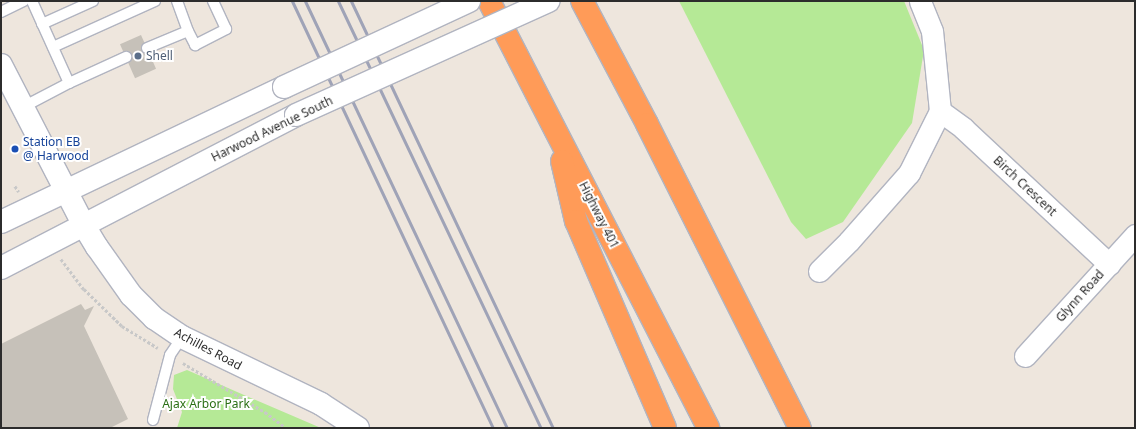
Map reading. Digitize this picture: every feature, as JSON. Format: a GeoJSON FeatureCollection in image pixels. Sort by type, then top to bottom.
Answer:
{"type":"FeatureCollection","features":[{"type":"Feature","properties":{"kind":"highway","name":"Highway 401"},"geometry":{"type":"LineString","coordinates":[[489,1],[708,428]]}},
{"type":"Feature","properties":{"kind":"highway"},"geometry":{"type":"LineString","coordinates":[[582,1],[647,124],[800,428]]}},
{"type":"Feature","properties":{"kind":"highway"},"geometry":{"type":"LineString","coordinates":[[555,129],[576,221],[665,428]]}},
{"type":"Feature","properties":{"kind":"main road"},"geometry":{"type":"LineString","coordinates":[[1,222],[65,190],[470,1]]}},
{"type":"Feature","properties":{"kind":"main road","name":"Harwood Avenue South"},"geometry":{"type":"LineString","coordinates":[[1,268],[83,224],[296,115],[548,1]]}},
{"type":"Feature","properties":{"kind":"main road","name":"Achilles Road"},"geometry":{"type":"LineString","coordinates":[[1,65],[83,224],[97,247],[131,295],[154,318],[182,337],[321,404],[358,428]]}},
{"type":"Feature","properties":{"kind":"street"},"geometry":{"type":"LineString","coordinates":[[819,271],[849,241],[909,173],[940,111],[932,31],[920,1]]}},
{"type":"Feature","properties":{"kind":"street","name":"Birch Crescent"},"geometry":{"type":"LineString","coordinates":[[940,111],[963,128],[1109,264]]}},
{"type":"Feature","properties":{"kind":"street","name":"Glynn Road"},"geometry":{"type":"LineString","coordinates":[[1025,356],[1135,235]]}},
{"type":"Feature","properties":{"kind":"lane"},"geometry":{"type":"LineString","coordinates":[[1,12],[24,1]]}},
{"type":"Feature","properties":{"kind":"lane"},"geometry":{"type":"LineString","coordinates":[[32,1],[69,83]]}},
{"type":"Feature","properties":{"kind":"lane"},"geometry":{"type":"LineString","coordinates":[[42,24],[93,1]]}},
{"type":"Feature","properties":{"kind":"lane"},"geometry":{"type":"LineString","coordinates":[[53,47],[155,1]]}},
{"type":"Feature","properties":{"kind":"lane"},"geometry":{"type":"LineString","coordinates":[[177,1],[195,45],[226,29],[213,1]]}},
{"type":"Feature","properties":{"kind":"lane"},"geometry":{"type":"LineString","coordinates":[[147,48],[188,31]]}},
{"type":"Feature","properties":{"kind":"lane"},"geometry":{"type":"LineString","coordinates":[[24,107],[69,83],[126,57]]}},
{"type":"Feature","properties":{"kind":"lane"},"geometry":{"type":"LineString","coordinates":[[153,420],[170,355],[182,337]]}},
{"type":"Feature","properties":{"kind":"green space"},"geometry":{"type":"Polygon","coordinates":[[[679,1],[904,1],[924,50],[912,123],[843,222],[806,239],[791,222],[679,1]]]}},
{"type":"Feature","properties":{"kind":"green space","name":"Ajax Arbor Park"},"geometry":{"type":"Polygon","coordinates":[[[187,370],[321,428],[177,428],[182,412],[173,389],[174,375],[187,370]]]}},
{"type":"Feature","properties":{"kind":"building"},"geometry":{"type":"Polygon","coordinates":[[[141,35],[156,69],[135,78],[120,44],[141,35]]]}},
{"type":"Feature","properties":{"kind":"building"},"geometry":{"type":"Polygon","coordinates":[[[81,304],[85,310],[94,306],[84,326],[128,419],[110,428],[1,428],[1,344],[81,304]]]}},
{"type":"Feature","properties":{"kind":"railway"},"geometry":{"type":"LineString","coordinates":[[292,1],[493,428]]}},
{"type":"Feature","properties":{"kind":"railway"},"geometry":{"type":"LineString","coordinates":[[305,1],[507,428]]}},
{"type":"Feature","properties":{"kind":"railway"},"geometry":{"type":"LineString","coordinates":[[338,1],[541,428]]}},
{"type":"Feature","properties":{"kind":"railway"},"geometry":{"type":"LineString","coordinates":[[351,1],[553,428]]}},
{"type":"Feature","properties":{"kind":"place","name":"Shell"},"geometry":{"type":"Point","coordinates":[138,56]}},
{"type":"Feature","properties":{"kind":"place","name":"Station EB @ Harwood"},"geometry":{"type":"Point","coordinates":[15,149]}}]}
